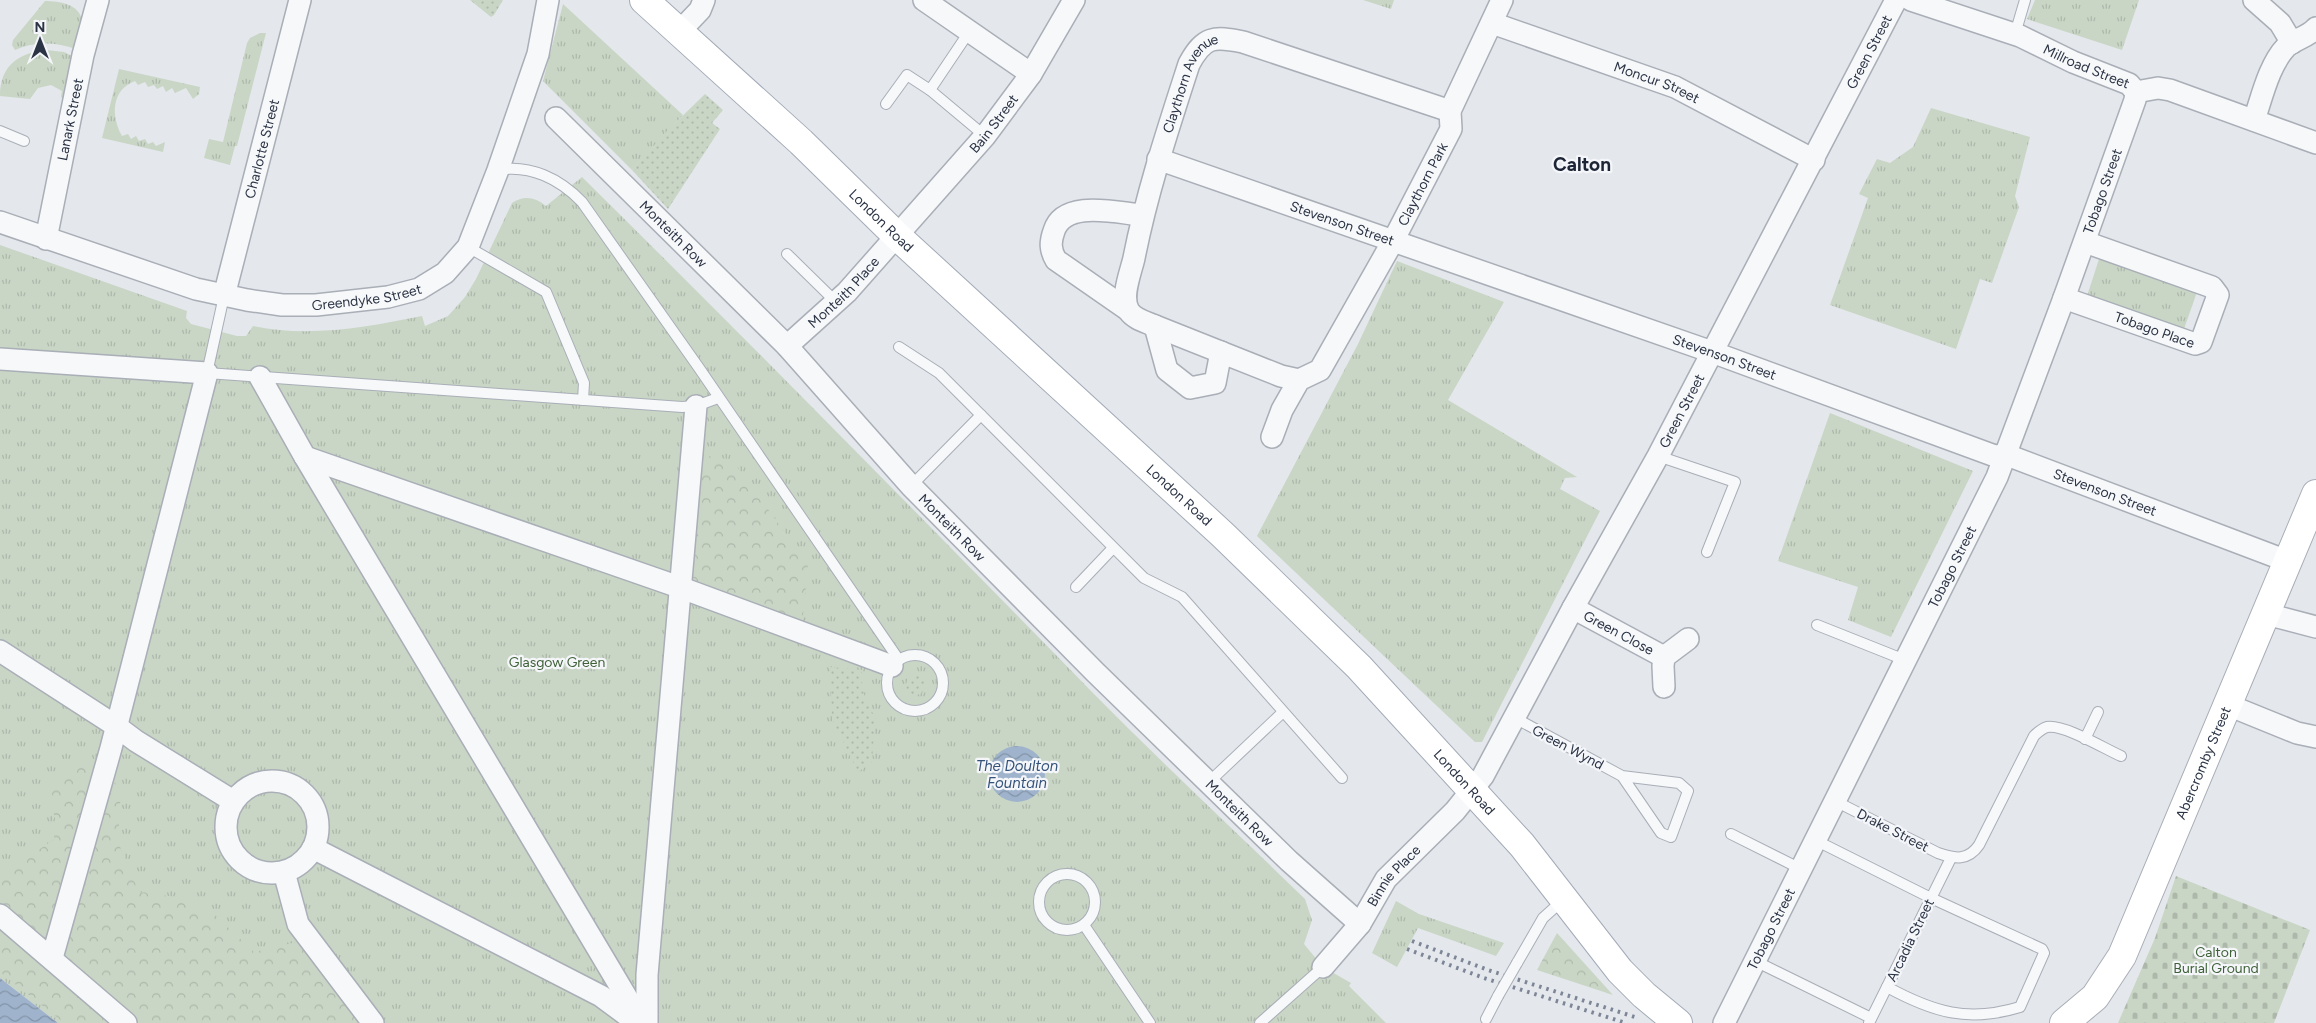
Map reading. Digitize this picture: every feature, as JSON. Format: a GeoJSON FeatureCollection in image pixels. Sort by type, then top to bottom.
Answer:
{"type":"FeatureCollection","features":[{"type":"Feature","properties":{"kind":"main road","name":"London Road"},"geometry":{"type":"LineString","coordinates":[[644,0],[680,31],[800,142],[897,236],[1223,535],[1359,667],[1522,845],[1626,977],[1644,995],[1678,1023]]}},
{"type":"Feature","properties":{"kind":"main road","name":"Abercromby Street"},"geometry":{"type":"LineString","coordinates":[[2069,1022],[2095,997],[2122,956],[2316,494]]}},
{"type":"Feature","properties":{"kind":"street","name":"Lanark Street"},"geometry":{"type":"LineString","coordinates":[[46,239],[59,152],[98,0]]}},
{"type":"Feature","properties":{"kind":"street","name":"Charlotte Street"},"geometry":{"type":"LineString","coordinates":[[224,296],[300,0]]}},
{"type":"Feature","properties":{"kind":"street","name":"Greendyke Street"},"geometry":{"type":"LineString","coordinates":[[0,222],[196,289],[224,296],[297,306],[388,296],[429,285],[454,264],[468,247],[498,170],[538,54],[548,0]]}},
{"type":"Feature","properties":{"kind":"street"},"geometry":{"type":"LineString","coordinates":[[680,31],[700,10],[704,0]]}},
{"type":"Feature","properties":{"kind":"street"},"geometry":{"type":"LineString","coordinates":[[924,0],[1031,74]]}},
{"type":"Feature","properties":{"kind":"street","name":"Bain Street"},"geometry":{"type":"LineString","coordinates":[[897,236],[985,136],[1031,74],[1074,0]]}},
{"type":"Feature","properties":{"kind":"street","name":"Claythorn Park"},"geometry":{"type":"LineString","coordinates":[[1299,380],[1320,370],[1393,241],[1451,129],[1450,111],[1502,0]]}},
{"type":"Feature","properties":{"kind":"street","name":"Green Street"},"geometry":{"type":"LineString","coordinates":[[1473,790],[1483,776],[1573,608],[1658,456],[1896,0]]}},
{"type":"Feature","properties":{"kind":"street","name":"Millroad Street"},"geometry":{"type":"LineString","coordinates":[[1911,0],[2015,34],[2073,62],[2129,84],[2136,92],[2164,88],[2316,143]]}},
{"type":"Feature","properties":{"kind":"street"},"geometry":{"type":"LineString","coordinates":[[2254,0],[2280,23],[2292,43]]}},
{"type":"Feature","properties":{"kind":"street","name":"Moncur Street"},"geometry":{"type":"LineString","coordinates":[[1492,23],[1675,87],[1814,160]]}},
{"type":"Feature","properties":{"kind":"street"},"geometry":{"type":"LineString","coordinates":[[2254,120],[2282,52],[2292,43],[2316,28]]}},
{"type":"Feature","properties":{"kind":"street","name":"Claythorn Avenue"},"geometry":{"type":"LineString","coordinates":[[1128,310],[1126,294],[1142,215],[1158,159],[1189,64],[1197,50],[1207,41],[1215,38],[1243,42],[1450,111]]}},
{"type":"Feature","properties":{"kind":"street","name":"Tobago Street"},"geometry":{"type":"LineString","coordinates":[[1724,1023],[2007,455],[2085,242],[2135,100],[2136,92]]}},
{"type":"Feature","properties":{"kind":"street","name":"Monteith Row"},"geometry":{"type":"LineString","coordinates":[[556,118],[787,346],[910,486],[1095,672],[1289,862],[1360,924]]}},
{"type":"Feature","properties":{"kind":"street","name":"Stevenson Street"},"geometry":{"type":"LineString","coordinates":[[1158,159],[1712,352],[1995,456],[2007,455],[2287,562]]}},
{"type":"Feature","properties":{"kind":"street"},"geometry":{"type":"LineString","coordinates":[[1142,215],[1081,210],[1069,213],[1055,225],[1051,250],[1056,260],[1128,310],[1136,318],[1281,376],[1299,380],[1282,410],[1272,437]]}},
{"type":"Feature","properties":{"kind":"street","name":"Monteith Place"},"geometry":{"type":"LineString","coordinates":[[787,346],[836,302],[897,236]]}},
{"type":"Feature","properties":{"kind":"street","name":"Tobago Place"},"geometry":{"type":"LineString","coordinates":[[2064,298],[2195,344],[2201,342],[2218,295],[2212,287],[2085,242]]}},
{"type":"Feature","properties":{"kind":"street"},"geometry":{"type":"LineString","coordinates":[[1155,326],[1167,370],[1190,388],[1215,383],[1221,352]]}},
{"type":"Feature","properties":{"kind":"street"},"geometry":{"type":"LineString","coordinates":[[0,359],[207,373],[116,726],[52,958]]}},
{"type":"Feature","properties":{"kind":"street"},"geometry":{"type":"LineString","coordinates":[[260,377],[305,457],[642,1023]]}},
{"type":"Feature","properties":{"kind":"street"},"geometry":{"type":"LineString","coordinates":[[647,1023],[647,975],[696,406]]}},
{"type":"Feature","properties":{"kind":"street"},"geometry":{"type":"LineString","coordinates":[[305,457],[895,663]]}},
{"type":"Feature","properties":{"kind":"street","name":"Green Close"},"geometry":{"type":"LineString","coordinates":[[1573,608],[1664,657]]}},
{"type":"Feature","properties":{"kind":"street"},"geometry":{"type":"LineString","coordinates":[[2266,614],[2316,627]]}},
{"type":"Feature","properties":{"kind":"street","name":"Green Close"},"geometry":{"type":"LineString","coordinates":[[1664,687],[1664,657],[1688,639]]}},
{"type":"Feature","properties":{"kind":"street"},"geometry":{"type":"LineString","coordinates":[[0,651],[144,746],[233,801]]}},
{"type":"Feature","properties":{"kind":"street"},"geometry":{"type":"LineString","coordinates":[[2228,705],[2297,733],[2316,736]]}},
{"type":"Feature","properties":{"kind":"street"},"geometry":{"type":"LineString","coordinates":[[265,781],[280,781],[294,787],[306,796],[317,817],[318,832],[313,848],[298,865],[284,872],[268,873],[252,869],[234,854],[227,840],[225,824],[233,801],[250,786],[265,781]]}},
{"type":"Feature","properties":{"kind":"street","name":"Binnie Place"},"geometry":{"type":"LineString","coordinates":[[1324,967],[1360,924],[1386,879],[1455,811],[1473,790]]}},
{"type":"Feature","properties":{"kind":"street"},"geometry":{"type":"LineString","coordinates":[[313,848],[601,996],[636,1023]]}},
{"type":"Feature","properties":{"kind":"street"},"geometry":{"type":"LineString","coordinates":[[284,872],[298,924],[373,1023]]}},
{"type":"Feature","properties":{"kind":"street"},"geometry":{"type":"LineString","coordinates":[[0,915],[126,1023]]}},
{"type":"Feature","properties":{"kind":"lane"},"geometry":{"type":"LineString","coordinates":[[2015,34],[2025,0]]}},
{"type":"Feature","properties":{"kind":"lane"},"geometry":{"type":"LineString","coordinates":[[930,90],[969,32]]}},
{"type":"Feature","properties":{"kind":"lane"},"geometry":{"type":"LineString","coordinates":[[886,104],[907,75],[930,90],[985,136]]}},
{"type":"Feature","properties":{"kind":"lane"},"geometry":{"type":"LineString","coordinates":[[0,131],[24,141]]}},
{"type":"Feature","properties":{"kind":"lane"},"geometry":{"type":"LineString","coordinates":[[498,170],[510,168],[536,172],[568,188],[604,234],[718,398],[895,663]]}},
{"type":"Feature","properties":{"kind":"lane"},"geometry":{"type":"LineString","coordinates":[[468,247],[546,292],[582,379],[583,400]]}},
{"type":"Feature","properties":{"kind":"lane"},"geometry":{"type":"LineString","coordinates":[[787,254],[836,302]]}},
{"type":"Feature","properties":{"kind":"lane"},"geometry":{"type":"LineString","coordinates":[[224,296],[207,373],[682,407],[696,406],[718,398]]}},
{"type":"Feature","properties":{"kind":"lane"},"geometry":{"type":"LineString","coordinates":[[899,347],[939,373],[1144,578],[1182,597],[1342,778]]}},
{"type":"Feature","properties":{"kind":"lane"},"geometry":{"type":"LineString","coordinates":[[910,486],[981,416]]}},
{"type":"Feature","properties":{"kind":"lane"},"geometry":{"type":"LineString","coordinates":[[1658,456],[1735,482],[1707,552]]}},
{"type":"Feature","properties":{"kind":"lane"},"geometry":{"type":"LineString","coordinates":[[1076,587],[1113,548]]}},
{"type":"Feature","properties":{"kind":"lane"},"geometry":{"type":"LineString","coordinates":[[1817,625],[1905,660]]}},
{"type":"Feature","properties":{"kind":"lane"},"geometry":{"type":"LineString","coordinates":[[917,655],[934,663],[940,671],[943,686],[934,704],[923,710],[913,711],[904,709],[896,704],[887,690],[887,682],[895,663],[907,656],[917,655]]}},
{"type":"Feature","properties":{"kind":"lane"},"geometry":{"type":"LineString","coordinates":[[1209,782],[1283,712]]}},
{"type":"Feature","properties":{"kind":"lane"},"geometry":{"type":"LineString","coordinates":[[2085,739],[2098,712]]}},
{"type":"Feature","properties":{"kind":"lane","name":"Green Wynd"},"geometry":{"type":"LineString","coordinates":[[1515,718],[1622,776],[1679,782],[1688,791],[1671,837],[1662,833],[1622,776]]}},
{"type":"Feature","properties":{"kind":"lane"},"geometry":{"type":"LineString","coordinates":[[1951,858],[1966,857],[1973,853],[2034,736],[2040,730],[2056,727],[2121,756]]}},
{"type":"Feature","properties":{"kind":"lane","name":"Drake Street"},"geometry":{"type":"LineString","coordinates":[[1835,801],[1951,858]]}},
{"type":"Feature","properties":{"kind":"lane"},"geometry":{"type":"LineString","coordinates":[[1731,834],[1801,869]]}},
{"type":"Feature","properties":{"kind":"lane"},"geometry":{"type":"LineString","coordinates":[[1815,840],[1931,898],[2042,949],[2043,956],[2020,1007],[1998,1014],[1957,1018],[1934,1011],[1887,987]]}},
{"type":"Feature","properties":{"kind":"lane","name":"Arcadia Street"},"geometry":{"type":"LineString","coordinates":[[1870,1021],[1951,858]]}},
{"type":"Feature","properties":{"kind":"lane"},"geometry":{"type":"LineString","coordinates":[[1070,874],[1085,881],[1094,895],[1093,911],[1084,925],[1076,929],[1058,929],[1044,919],[1038,902],[1040,892],[1045,884],[1053,878],[1070,874]]}},
{"type":"Feature","properties":{"kind":"lane"},"geometry":{"type":"LineString","coordinates":[[1486,1019],[1544,918],[1565,898]]}},
{"type":"Feature","properties":{"kind":"lane"},"geometry":{"type":"LineString","coordinates":[[1084,925],[1150,1023]]}},
{"type":"Feature","properties":{"kind":"lane"},"geometry":{"type":"LineString","coordinates":[[1755,961],[1870,1021]]}},
{"type":"Feature","properties":{"kind":"lane"},"geometry":{"type":"LineString","coordinates":[[1260,1023],[1324,967]]}},
{"type":"Feature","properties":{"kind":"green space"},"geometry":{"type":"Polygon","coordinates":[[[470,0],[503,0],[491,17],[470,0]]]}},
{"type":"Feature","properties":{"kind":"green space"},"geometry":{"type":"Polygon","coordinates":[[[1363,0],[1394,0],[1391,9],[1363,0]]]}},
{"type":"Feature","properties":{"kind":"green space"},"geometry":{"type":"Polygon","coordinates":[[[2035,0],[2139,0],[2122,50],[2027,19],[2035,0]]]}},
{"type":"Feature","properties":{"kind":"green space"},"geometry":{"type":"Polygon","coordinates":[[[45,1],[73,7],[80,15],[82,28],[76,49],[61,45],[38,44],[15,50],[12,45],[13,40],[45,1]]]}},
{"type":"Feature","properties":{"kind":"green space"},"geometry":{"type":"Polygon","coordinates":[[[563,4],[683,115],[632,170],[543,81],[563,4]]]}},
{"type":"Feature","properties":{"kind":"green space"},"geometry":{"type":"Polygon","coordinates":[[[260,33],[266,33],[237,146],[235,146],[230,165],[204,158],[209,139],[223,142],[247,43],[250,38],[260,33]]]}},
{"type":"Feature","properties":{"kind":"green space"},"geometry":{"type":"Polygon","coordinates":[[[46,50],[64,52],[74,57],[63,101],[62,91],[51,85],[38,88],[30,99],[0,96],[3,77],[12,63],[27,54],[46,50]]]}},
{"type":"Feature","properties":{"kind":"green space"},"geometry":{"type":"Polygon","coordinates":[[[119,69],[200,87],[199,94],[193,99],[186,88],[175,93],[172,88],[166,92],[163,86],[157,89],[154,85],[148,87],[145,82],[138,85],[135,81],[127,85],[117,97],[115,104],[116,120],[122,136],[128,134],[131,139],[136,136],[139,141],[145,139],[148,144],[153,142],[156,146],[165,142],[163,152],[102,138],[119,69]]]}},
{"type":"Feature","properties":{"kind":"green space"},"geometry":{"type":"Polygon","coordinates":[[[705,94],[723,110],[712,123],[720,129],[668,209],[632,170],[664,134],[705,94]]]}},
{"type":"Feature","properties":{"kind":"green space"},"geometry":{"type":"Polygon","coordinates":[[[1931,108],[2030,137],[2015,196],[2019,207],[1992,283],[1980,279],[1956,349],[1830,305],[1868,198],[1859,194],[1877,159],[1890,163],[1913,147],[1931,108]]]}},
{"type":"Feature","properties":{"kind":"green space","name":"Glasgow Green"},"geometry":{"type":"Polygon","coordinates":[[[582,177],[838,433],[1117,717],[1305,899],[1312,920],[1304,944],[1323,967],[1351,983],[1349,986],[1386,1023],[58,1023],[0,978],[0,245],[187,311],[186,318],[191,324],[237,336],[246,336],[253,326],[295,331],[338,330],[422,316],[425,326],[448,316],[465,297],[476,279],[512,203],[516,200],[529,198],[546,206],[582,177]]]}},
{"type":"Feature","properties":{"kind":"green space"},"geometry":{"type":"Polygon","coordinates":[[[2100,256],[2198,289],[2184,329],[2087,296],[2100,256]]]}},
{"type":"Feature","properties":{"kind":"green space"},"geometry":{"type":"Polygon","coordinates":[[[1397,261],[1504,302],[1448,400],[1577,477],[1565,478],[1560,489],[1600,511],[1482,742],[1475,742],[1257,536],[1358,344],[1397,261]]]}},
{"type":"Feature","properties":{"kind":"green space"},"geometry":{"type":"Polygon","coordinates":[[[1830,413],[1973,471],[1891,637],[1848,620],[1858,587],[1778,561],[1830,413]]]}},
{"type":"Feature","properties":{"kind":"green space"},"geometry":{"type":"Polygon","coordinates":[[[703,455],[732,460],[808,564],[802,626],[689,584],[703,455]]]}},
{"type":"Feature","properties":{"kind":"green space"},"geometry":{"type":"Polygon","coordinates":[[[830,667],[862,670],[862,684],[865,696],[869,707],[877,719],[872,762],[858,772],[832,719],[830,667]]]}},
{"type":"Feature","properties":{"kind":"green space"},"geometry":{"type":"Polygon","coordinates":[[[916,675],[923,678],[926,685],[923,692],[916,695],[909,692],[906,685],[909,678],[916,675]]]}},
{"type":"Feature","properties":{"kind":"green space"},"geometry":{"type":"Polygon","coordinates":[[[69,763],[100,770],[121,788],[118,842],[139,892],[176,897],[214,914],[254,952],[301,941],[363,1023],[64,1023],[0,972],[0,864],[22,862],[54,839],[55,817],[45,791],[69,763]]]}},
{"type":"Feature","properties":{"kind":"green space","name":"Calton Burial Ground"},"geometry":{"type":"Polygon","coordinates":[[[2176,876],[2310,930],[2274,1023],[2118,1023],[2155,938],[2176,876]]]}},
{"type":"Feature","properties":{"kind":"green space"},"geometry":{"type":"Polygon","coordinates":[[[1396,901],[1419,914],[1504,943],[1496,956],[1418,928],[1397,967],[1372,953],[1396,901]]]}},
{"type":"Feature","properties":{"kind":"green space"},"geometry":{"type":"Polygon","coordinates":[[[1557,933],[1613,995],[1537,970],[1557,933]]]}},
{"type":"Feature","properties":{"kind":"water","name":"The Doulton Fountain"},"geometry":{"type":"Polygon","coordinates":[[[1011,746],[1023,746],[1037,754],[1045,768],[1043,785],[1037,794],[1023,802],[1011,802],[1001,797],[994,790],[989,780],[989,768],[994,758],[1001,751],[1011,746]]]}},
{"type":"Feature","properties":{"kind":"water"},"geometry":{"type":"Polygon","coordinates":[[[0,978],[58,1023],[0,1023],[0,978]]]}},
{"type":"Feature","properties":{"kind":"railway"},"geometry":{"type":"LineString","coordinates":[[1412,941],[1488,970],[1635,1017]]}},
{"type":"Feature","properties":{"kind":"railway"},"geometry":{"type":"LineString","coordinates":[[1407,949],[1484,978],[1626,1023]]}},
{"type":"Feature","properties":{"kind":"district","name":"Calton"},"geometry":{"type":"Point","coordinates":[1582,164]}}]}
